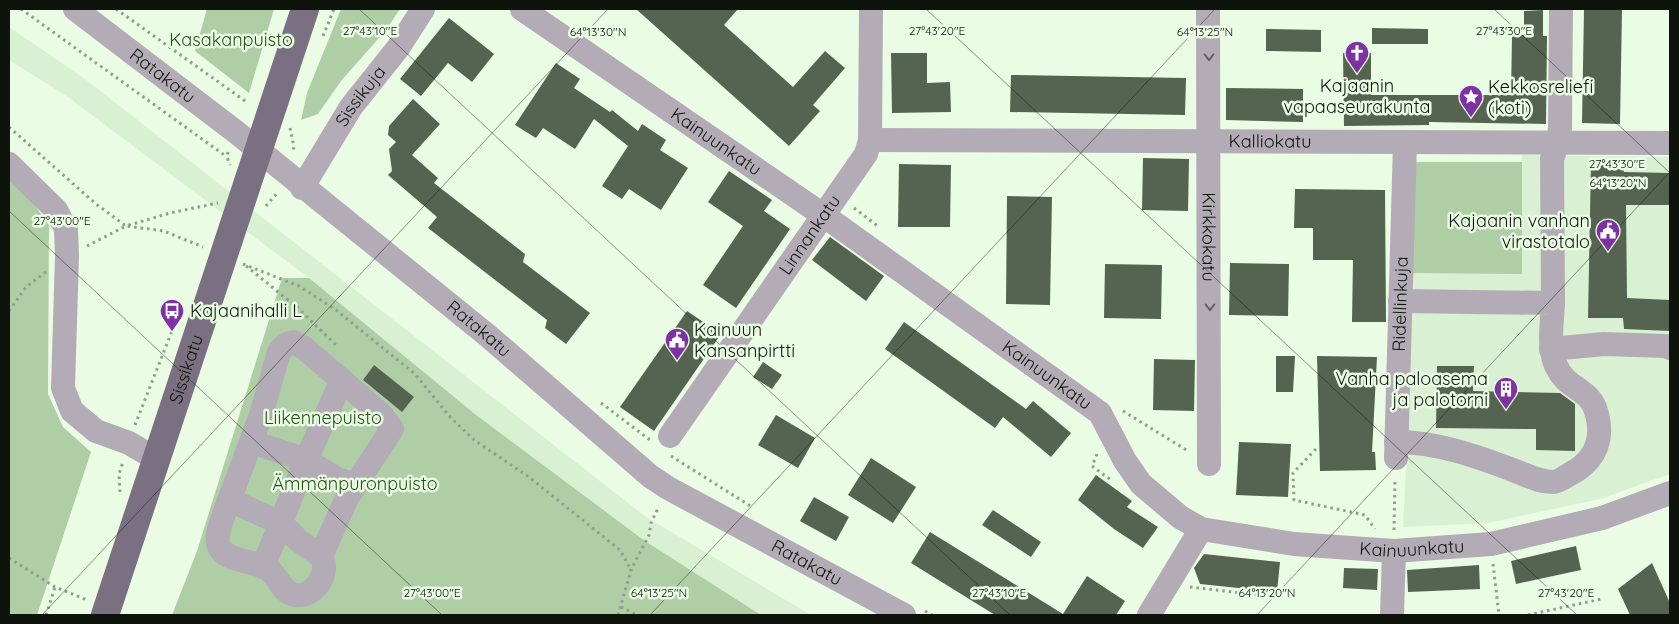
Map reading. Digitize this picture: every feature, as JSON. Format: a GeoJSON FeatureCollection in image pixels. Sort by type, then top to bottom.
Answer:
{"type":"FeatureCollection","features":[{"type":"Feature","properties":{"kind":"main road","name":"Sissikatu"},"geometry":{"type":"LineString","coordinates":[[99,609],[156,458],[305,9]]}},
{"type":"Feature","properties":{"kind":"street","name":"Ratakatu"},"geometry":{"type":"LineString","coordinates":[[75,9],[259,151],[308,179],[650,476],[668,488],[914,613]]}},
{"type":"Feature","properties":{"kind":"street","name":"Sissikuja"},"geometry":{"type":"LineString","coordinates":[[308,179],[351,107],[398,48],[424,9]]}},
{"type":"Feature","properties":{"kind":"street","name":"Kainuunkatu"},"geometry":{"type":"LineString","coordinates":[[522,9],[823,215],[1100,413],[1125,461],[1141,484],[1180,517],[1201,529],[1294,544],[1394,551],[1491,544],[1602,518],[1670,493]]}},
{"type":"Feature","properties":{"kind":"street","name":"Linnankatu"},"geometry":{"type":"LineString","coordinates":[[663,443],[866,154],[870,140],[871,9]]}},
{"type":"Feature","properties":{"kind":"street","name":"Kirkkokatu"},"geometry":{"type":"LineString","coordinates":[[1208,9],[1209,464]]}},
{"type":"Feature","properties":{"kind":"street"},"geometry":{"type":"LineString","coordinates":[[1396,450],[1422,442],[1448,449],[1534,479],[1555,482],[1577,470],[1593,456],[1598,442],[1600,425],[1594,406],[1584,393],[1565,379],[1558,368],[1551,349],[1553,303],[1552,159],[1558,142],[1561,9]]}},
{"type":"Feature","properties":{"kind":"street","name":"Kalliokatu"},"geometry":{"type":"LineString","coordinates":[[870,140],[1670,144]]}},
{"type":"Feature","properties":{"kind":"street","name":"Ridellinkuja"},"geometry":{"type":"LineString","coordinates":[[1396,450],[1405,143]]}},
{"type":"Feature","properties":{"kind":"street"},"geometry":{"type":"LineString","coordinates":[[9,164],[56,210],[66,229],[67,256],[63,388],[72,411],[96,431],[129,443],[156,458]]}},
{"type":"Feature","properties":{"kind":"street"},"geometry":{"type":"LineString","coordinates":[[1400,301],[1553,303]]}},
{"type":"Feature","properties":{"kind":"street"},"geometry":{"type":"LineString","coordinates":[[230,500],[282,524],[298,540],[321,556],[325,566],[321,581],[307,594],[297,596],[288,594],[276,576],[263,566],[229,556],[218,547],[221,522],[252,442],[279,352],[286,344],[294,342],[303,347],[381,414],[392,429],[347,498],[321,556]]}},
{"type":"Feature","properties":{"kind":"street"},"geometry":{"type":"LineString","coordinates":[[1551,349],[1604,344],[1666,346],[1670,348]]}},
{"type":"Feature","properties":{"kind":"street"},"geometry":{"type":"LineString","coordinates":[[263,566],[282,524],[306,460],[342,380]]}},
{"type":"Feature","properties":{"kind":"street"},"geometry":{"type":"LineString","coordinates":[[252,442],[306,460],[337,479],[350,483],[359,481]]}},
{"type":"Feature","properties":{"kind":"street"},"geometry":{"type":"LineString","coordinates":[[1149,615],[1201,529]]}},
{"type":"Feature","properties":{"kind":"street"},"geometry":{"type":"LineString","coordinates":[[1392,615],[1394,551]]}},
{"type":"Feature","properties":{"kind":"path"},"geometry":{"type":"LineString","coordinates":[[21,9],[227,157]]}},
{"type":"Feature","properties":{"kind":"path"},"geometry":{"type":"LineString","coordinates":[[116,9],[248,103]]}},
{"type":"Feature","properties":{"kind":"path"},"geometry":{"type":"LineString","coordinates":[[9,127],[96,204],[126,226],[164,231],[204,248]]}},
{"type":"Feature","properties":{"kind":"path"},"geometry":{"type":"LineString","coordinates":[[294,147],[308,179]]}},
{"type":"Feature","properties":{"kind":"path"},"geometry":{"type":"LineString","coordinates":[[9,310],[26,287],[67,256],[126,226],[202,205],[221,203]]}},
{"type":"Feature","properties":{"kind":"path"},"geometry":{"type":"LineString","coordinates":[[851,205],[883,230]]}},
{"type":"Feature","properties":{"kind":"path"},"geometry":{"type":"LineString","coordinates":[[339,348],[298,308],[244,264],[299,286],[336,310],[415,374],[450,417],[474,440],[529,477],[620,550],[630,570]]}},
{"type":"Feature","properties":{"kind":"path"},"geometry":{"type":"LineString","coordinates":[[594,398],[663,443],[680,464],[756,509]]}},
{"type":"Feature","properties":{"kind":"path"},"geometry":{"type":"LineString","coordinates":[[1120,409],[1209,464]]}},
{"type":"Feature","properties":{"kind":"path"},"geometry":{"type":"LineString","coordinates":[[1316,449],[1293,473],[1294,500],[1365,515],[1377,532],[1368,532]]}},
{"type":"Feature","properties":{"kind":"path"},"geometry":{"type":"LineString","coordinates":[[1394,551],[1396,450]]}},
{"type":"Feature","properties":{"kind":"path"},"geometry":{"type":"LineString","coordinates":[[618,615],[630,570],[649,535],[651,523]]}},
{"type":"Feature","properties":{"kind":"path"},"geometry":{"type":"LineString","coordinates":[[1491,544],[1499,615]]}},
{"type":"Feature","properties":{"kind":"path"},"geometry":{"type":"LineString","coordinates":[[9,558],[55,587],[99,609]]}},
{"type":"Feature","properties":{"kind":"path"},"geometry":{"type":"LineString","coordinates":[[1190,578],[1188,586],[1195,588],[1259,595]]}},
{"type":"Feature","properties":{"kind":"path"},"geometry":{"type":"LineString","coordinates":[[46,615],[55,587]]}},
{"type":"Feature","properties":{"kind":"path"},"geometry":{"type":"LineString","coordinates":[[1528,615],[1601,598]]}},
{"type":"Feature","properties":{"kind":"path"},"geometry":{"type":"LineString","coordinates":[[621,607],[638,615]]}},
{"type":"Feature","properties":{"kind":"path"},"geometry":{"type":"LineString","coordinates":[[914,613],[932,615]]}},
{"type":"Feature","properties":{"kind":"shaded area"},"geometry":{"type":"Polygon","coordinates":[[[9,27],[85,79],[646,517],[811,615],[761,615],[645,541],[475,414],[309,278],[68,97],[9,60],[9,27]]]}},
{"type":"Feature","properties":{"kind":"shaded area"},"geometry":{"type":"Polygon","coordinates":[[[1522,155],[1670,157],[1670,474],[1600,499],[1488,523],[1403,527],[1406,471],[1409,273],[1522,162],[1522,155]]]}},
{"type":"Feature","properties":{"kind":"green space","name":"Kasakanpuisto"},"geometry":{"type":"Polygon","coordinates":[[[207,9],[274,9],[249,93],[195,51],[207,9]]]}},
{"type":"Feature","properties":{"kind":"green space"},"geometry":{"type":"Polygon","coordinates":[[[341,9],[400,9],[386,30],[341,81],[318,114],[301,120],[307,93],[341,9]]]}},
{"type":"Feature","properties":{"kind":"green space"},"geometry":{"type":"Polygon","coordinates":[[[1411,162],[1522,162],[1522,274],[1409,273],[1411,162]]]}},
{"type":"Feature","properties":{"kind":"green space"},"geometry":{"type":"Polygon","coordinates":[[[9,170],[49,225],[48,394],[63,427],[91,452],[37,615],[9,615],[9,170]]]}},
{"type":"Feature","properties":{"kind":"green space","name":"Ämmänpuronpuisto"},"geometry":{"type":"Polygon","coordinates":[[[282,278],[309,278],[475,414],[645,541],[761,615],[172,615],[197,551],[282,278]]]}},
{"type":"Feature","properties":{"kind":"building"},"geometry":{"type":"Polygon","coordinates":[[[636,9],[738,9],[724,25],[793,87],[825,51],[845,68],[813,105],[820,111],[789,146],[636,9]]]}},
{"type":"Feature","properties":{"kind":"building"},"geometry":{"type":"Polygon","coordinates":[[[1584,9],[1622,9],[1620,124],[1582,123],[1584,9]]]}},
{"type":"Feature","properties":{"kind":"building"},"geometry":{"type":"Polygon","coordinates":[[[1543,10],[1543,36],[1547,36],[1546,124],[1429,122],[1429,125],[1344,126],[1343,53],[1371,53],[1371,95],[1511,95],[1512,35],[1524,35],[1524,11],[1543,10]]]}},
{"type":"Feature","properties":{"kind":"building"},"geometry":{"type":"Polygon","coordinates":[[[449,18],[494,54],[472,82],[448,63],[421,96],[400,79],[449,18]]]}},
{"type":"Feature","properties":{"kind":"building"},"geometry":{"type":"Polygon","coordinates":[[[1372,28],[1428,29],[1428,44],[1372,44],[1372,28]]]}},
{"type":"Feature","properties":{"kind":"building"},"geometry":{"type":"Polygon","coordinates":[[[1266,29],[1321,30],[1321,52],[1266,51],[1266,29]]]}},
{"type":"Feature","properties":{"kind":"building"},"geometry":{"type":"Polygon","coordinates":[[[891,53],[927,53],[927,83],[950,82],[951,112],[892,113],[891,53]]]}},
{"type":"Feature","properties":{"kind":"building"},"geometry":{"type":"Polygon","coordinates":[[[556,63],[580,79],[574,88],[610,112],[612,110],[638,131],[642,124],[666,140],[660,150],[688,168],[661,210],[629,189],[622,199],[602,186],[628,146],[594,119],[575,149],[543,128],[536,138],[515,125],[556,63]]]}},
{"type":"Feature","properties":{"kind":"building"},"geometry":{"type":"Polygon","coordinates":[[[1011,75],[1186,78],[1185,115],[1010,112],[1011,75]]]}},
{"type":"Feature","properties":{"kind":"building"},"geometry":{"type":"Polygon","coordinates":[[[1226,88],[1303,89],[1303,122],[1226,120],[1226,88]]]}},
{"type":"Feature","properties":{"kind":"building"},"geometry":{"type":"Polygon","coordinates":[[[413,99],[440,124],[412,155],[438,178],[434,183],[525,254],[523,262],[590,313],[566,344],[545,328],[547,320],[428,228],[437,217],[388,175],[392,171],[389,149],[396,142],[388,135],[389,126],[413,99]]]}},
{"type":"Feature","properties":{"kind":"building"},"geometry":{"type":"Polygon","coordinates":[[[1143,158],[1189,159],[1188,211],[1142,210],[1143,158]]]}},
{"type":"Feature","properties":{"kind":"building","name":"Kajaanin vanhan virastotalo"},"geometry":{"type":"Polygon","coordinates":[[[1622,161],[1624,172],[1670,173],[1670,205],[1626,205],[1627,298],[1670,300],[1670,331],[1624,329],[1623,318],[1588,318],[1591,162],[1622,161]]]}},
{"type":"Feature","properties":{"kind":"building"},"geometry":{"type":"Polygon","coordinates":[[[899,164],[951,165],[950,227],[898,227],[899,164]]]}},
{"type":"Feature","properties":{"kind":"building"},"geometry":{"type":"Polygon","coordinates":[[[729,171],[772,200],[764,211],[790,229],[736,308],[703,285],[743,226],[708,202],[729,171]]]}},
{"type":"Feature","properties":{"kind":"building"},"geometry":{"type":"Polygon","coordinates":[[[1295,189],[1385,190],[1386,322],[1352,322],[1353,260],[1313,260],[1313,228],[1294,228],[1295,189]]]}},
{"type":"Feature","properties":{"kind":"building"},"geometry":{"type":"Polygon","coordinates":[[[1007,196],[1052,197],[1050,305],[1006,304],[1007,196]]]}},
{"type":"Feature","properties":{"kind":"building"},"geometry":{"type":"Polygon","coordinates":[[[830,237],[884,276],[866,301],[812,260],[830,237]]]}},
{"type":"Feature","properties":{"kind":"building"},"geometry":{"type":"Polygon","coordinates":[[[1230,263],[1289,264],[1288,316],[1229,315],[1230,263]]]}},
{"type":"Feature","properties":{"kind":"building"},"geometry":{"type":"Polygon","coordinates":[[[1105,264],[1162,265],[1161,319],[1104,318],[1105,264]]]}},
{"type":"Feature","properties":{"kind":"building","name":"Kainuun Kansanpirtti"},"geometry":{"type":"Polygon","coordinates":[[[687,311],[721,334],[654,431],[620,407],[687,311]]]}},
{"type":"Feature","properties":{"kind":"building"},"geometry":{"type":"Polygon","coordinates":[[[904,322],[1026,409],[1033,401],[1071,433],[1051,457],[1003,417],[995,428],[885,349],[904,322]]]}},
{"type":"Feature","properties":{"kind":"building"},"geometry":{"type":"Polygon","coordinates":[[[1276,356],[1295,356],[1293,392],[1276,392],[1276,356]]]}},
{"type":"Feature","properties":{"kind":"building"},"geometry":{"type":"Polygon","coordinates":[[[1317,356],[1377,357],[1372,452],[1375,452],[1376,470],[1320,471],[1317,356]]]}},
{"type":"Feature","properties":{"kind":"building"},"geometry":{"type":"Polygon","coordinates":[[[1154,359],[1195,360],[1194,411],[1153,410],[1154,359]]]}},
{"type":"Feature","properties":{"kind":"building"},"geometry":{"type":"Polygon","coordinates":[[[763,362],[782,375],[772,389],[753,377],[763,362]]]}},
{"type":"Feature","properties":{"kind":"building"},"geometry":{"type":"Polygon","coordinates":[[[374,365],[414,397],[402,412],[363,380],[374,365]]]}},
{"type":"Feature","properties":{"kind":"building","name":"Vanha paloasema ja palotorni"},"geometry":{"type":"Polygon","coordinates":[[[1437,366],[1474,366],[1473,391],[1560,393],[1575,404],[1575,451],[1536,450],[1536,429],[1436,428],[1437,366]]]}},
{"type":"Feature","properties":{"kind":"building"},"geometry":{"type":"Polygon","coordinates":[[[776,415],[815,438],[798,468],[758,445],[776,415]]]}},
{"type":"Feature","properties":{"kind":"building"},"geometry":{"type":"Polygon","coordinates":[[[1239,442],[1291,444],[1288,497],[1236,495],[1239,442]]]}},
{"type":"Feature","properties":{"kind":"building"},"geometry":{"type":"Polygon","coordinates":[[[871,458],[916,487],[893,523],[848,495],[871,458]]]}},
{"type":"Feature","properties":{"kind":"building"},"geometry":{"type":"Polygon","coordinates":[[[1096,475],[1132,501],[1127,507],[1158,527],[1143,548],[1114,529],[1078,500],[1096,475]]]}},
{"type":"Feature","properties":{"kind":"building"},"geometry":{"type":"Polygon","coordinates":[[[814,497],[849,517],[836,541],[800,521],[814,497]]]}},
{"type":"Feature","properties":{"kind":"building"},"geometry":{"type":"Polygon","coordinates":[[[993,510],[1041,542],[1031,557],[982,525],[993,510]]]}},
{"type":"Feature","properties":{"kind":"building"},"geometry":{"type":"Polygon","coordinates":[[[930,532],[1063,614],[1087,576],[1125,601],[1116,615],[995,615],[911,563],[930,532]]]}},
{"type":"Feature","properties":{"kind":"building"},"geometry":{"type":"Polygon","coordinates":[[[1576,546],[1581,570],[1516,584],[1511,561],[1576,546]]]}},
{"type":"Feature","properties":{"kind":"building"},"geometry":{"type":"Polygon","coordinates":[[[1204,554],[1280,562],[1277,592],[1200,584],[1194,568],[1204,554]]]}},
{"type":"Feature","properties":{"kind":"building"},"geometry":{"type":"Polygon","coordinates":[[[1652,563],[1670,603],[1670,615],[1630,615],[1618,589],[1652,563]]]}},
{"type":"Feature","properties":{"kind":"building"},"geometry":{"type":"Polygon","coordinates":[[[1479,565],[1480,589],[1408,592],[1407,570],[1479,565]]]}},
{"type":"Feature","properties":{"kind":"building"},"geometry":{"type":"Polygon","coordinates":[[[1344,568],[1378,569],[1377,590],[1343,588],[1344,568]]]}},
{"type":"Feature","properties":{"kind":"place","name":"Kajaanin vapaaseurakunta"},"geometry":{"type":"Point","coordinates":[1357,74]}},
{"type":"Feature","properties":{"kind":"place","name":"Kekkosreliefi (koti)"},"geometry":{"type":"Point","coordinates":[1471,118]}},
{"type":"Feature","properties":{"kind":"place","name":"Kajaanin vanhan virastotalo"},"geometry":{"type":"Point","coordinates":[1608,252]}},
{"type":"Feature","properties":{"kind":"place","name":"Kajaanihalli L"},"geometry":{"type":"Point","coordinates":[172,332]}},
{"type":"Feature","properties":{"kind":"place","name":"Kainuun Kansanpirtti"},"geometry":{"type":"Point","coordinates":[677,361]}},
{"type":"Feature","properties":{"kind":"place","name":"Vanha paloasema ja palotorni"},"geometry":{"type":"Point","coordinates":[1506,410]}},
{"type":"Feature","properties":{"kind":"park label","name":"Liikennepuisto"},"geometry":{"type":"Point","coordinates":[323,418]}}]}
